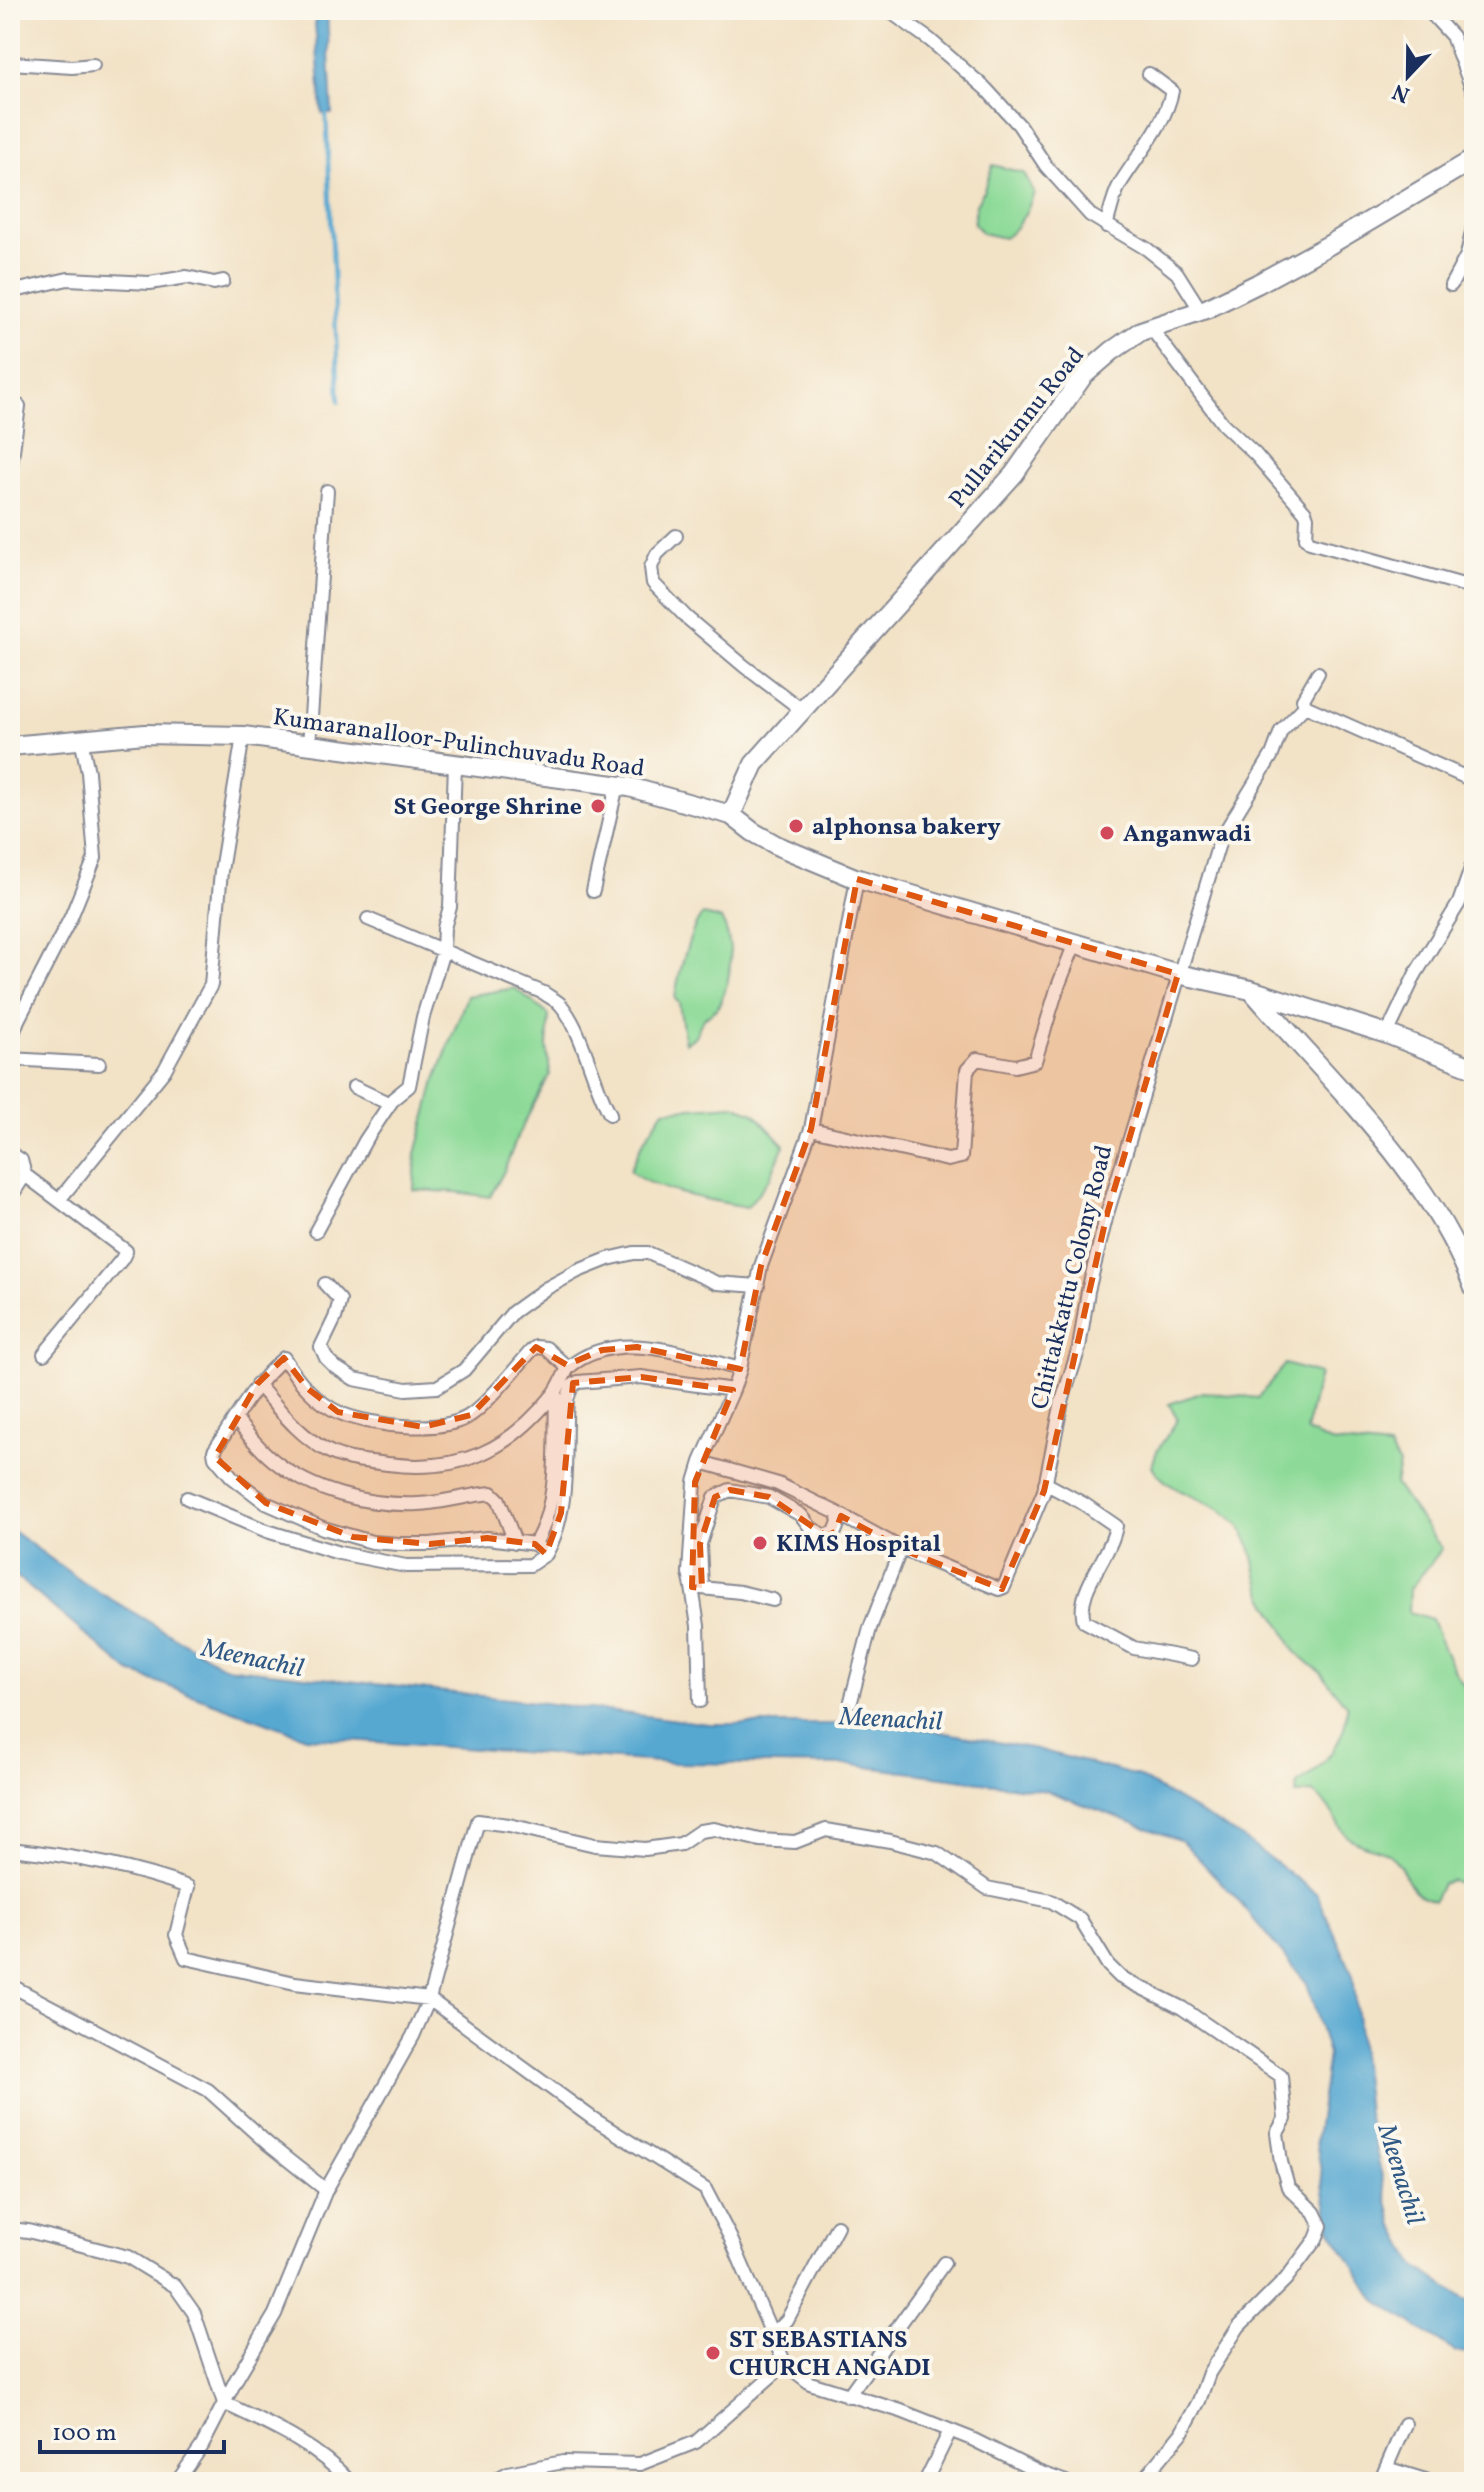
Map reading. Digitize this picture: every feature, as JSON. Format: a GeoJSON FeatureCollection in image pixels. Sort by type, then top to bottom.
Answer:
{"type":"FeatureCollection","features":[{"type":"Feature","properties":{"kind":"main road","name":"Pullarikunnu Road"},"geometry":{"type":"LineString","coordinates":[[731,815],[754,764],[1014,474],[1083,376],[1141,331],[1201,311],[1257,284],[1474,159]]}},
{"type":"Feature","properties":{"kind":"main road","name":"Kumaranalloor-Pulinchuvadu Road"},"geometry":{"type":"LineString","coordinates":[[10,746],[145,734],[243,736],[617,785],[731,815],[778,846],[857,879],[1178,974],[1251,990],[1387,1034],[1474,1068]]}},
{"type":"Feature","properties":{"kind":"main road"},"geometry":{"type":"LineString","coordinates":[[1251,990],[1350,1098],[1417,1183],[1460,1250],[1474,1288]]}},
{"type":"Feature","properties":{"kind":"street"},"geometry":{"type":"LineString","coordinates":[[888,10],[930,40],[986,89],[1019,125],[1046,166],[1090,215],[1125,234],[1177,273],[1201,311]]}},
{"type":"Feature","properties":{"kind":"street"},"geometry":{"type":"LineString","coordinates":[[1428,10],[1452,36],[1474,94]]}},
{"type":"Feature","properties":{"kind":"street"},"geometry":{"type":"LineString","coordinates":[[10,63],[72,67],[93,65]]}},
{"type":"Feature","properties":{"kind":"street"},"geometry":{"type":"LineString","coordinates":[[1106,226],[1118,187],[1169,105],[1172,91],[1149,74]]}},
{"type":"Feature","properties":{"kind":"street"},"geometry":{"type":"LineString","coordinates":[[1451,285],[1467,255],[1474,223]]}},
{"type":"Feature","properties":{"kind":"street"},"geometry":{"type":"LineString","coordinates":[[10,292],[68,279],[150,283],[187,277],[214,283],[223,281]]}},
{"type":"Feature","properties":{"kind":"street"},"geometry":{"type":"LineString","coordinates":[[1151,328],[1223,424],[1255,454],[1305,512],[1306,538],[1310,542],[1474,588]]}},
{"type":"Feature","properties":{"kind":"street"},"geometry":{"type":"LineString","coordinates":[[10,473],[19,406]]}},
{"type":"Feature","properties":{"kind":"street"},"geometry":{"type":"LineString","coordinates":[[309,745],[327,491]]}},
{"type":"Feature","properties":{"kind":"street"},"geometry":{"type":"LineString","coordinates":[[676,536],[657,554],[651,567],[653,583],[686,617],[802,710]]}},
{"type":"Feature","properties":{"kind":"street","name":"Chittakkattu Colony Road"},"geometry":{"type":"LineString","coordinates":[[901,1548],[1002,1589],[1045,1483],[1062,1401],[1079,1348],[1088,1291],[1107,1214],[1220,840],[1272,755],[1281,731],[1305,706],[1303,699],[1318,673]]}},
{"type":"Feature","properties":{"kind":"street"},"geometry":{"type":"LineString","coordinates":[[1305,706],[1474,781]]}},
{"type":"Feature","properties":{"kind":"street"},"geometry":{"type":"LineString","coordinates":[[59,1200],[164,1071],[211,985],[221,871],[243,736]]}},
{"type":"Feature","properties":{"kind":"street"},"geometry":{"type":"LineString","coordinates":[[10,1042],[14,1018],[71,917],[95,858],[88,772],[81,739]]}},
{"type":"Feature","properties":{"kind":"street"},"geometry":{"type":"LineString","coordinates":[[316,1231],[365,1141],[390,1104],[409,1086],[423,1017],[443,951],[444,928],[450,907],[455,764]]}},
{"type":"Feature","properties":{"kind":"street"},"geometry":{"type":"LineString","coordinates":[[593,891],[617,785]]}},
{"type":"Feature","properties":{"kind":"street"},"geometry":{"type":"LineString","coordinates":[[1387,1034],[1416,973],[1459,903],[1474,860]]}},
{"type":"Feature","properties":{"kind":"street"},"geometry":{"type":"LineString","coordinates":[[697,1587],[689,1573],[695,1482],[740,1369],[761,1266],[811,1129],[857,879]]}},
{"type":"Feature","properties":{"kind":"street"},"geometry":{"type":"LineString","coordinates":[[368,919],[544,993],[559,1003],[573,1026],[610,1114]]}},
{"type":"Feature","properties":{"kind":"street"},"geometry":{"type":"LineString","coordinates":[[811,1129],[948,1160],[961,1157],[967,1070],[977,1059],[1015,1066],[1035,1061],[1075,943]]}},
{"type":"Feature","properties":{"kind":"street"},"geometry":{"type":"LineString","coordinates":[[10,1059],[99,1064]]}},
{"type":"Feature","properties":{"kind":"street"},"geometry":{"type":"LineString","coordinates":[[354,1087],[390,1104]]}},
{"type":"Feature","properties":{"kind":"street"},"geometry":{"type":"LineString","coordinates":[[10,1153],[21,1160],[25,1175],[126,1251],[44,1354]]}},
{"type":"Feature","properties":{"kind":"street"},"geometry":{"type":"LineString","coordinates":[[10,1198],[25,1175]]}},
{"type":"Feature","properties":{"kind":"street"},"geometry":{"type":"LineString","coordinates":[[325,1284],[340,1300],[321,1347],[326,1358],[354,1379],[406,1389],[437,1387],[452,1379],[480,1353],[513,1312],[545,1289],[608,1259],[648,1253],[717,1283],[758,1286]]}},
{"type":"Feature","properties":{"kind":"street"},"geometry":{"type":"LineString","coordinates":[[546,1554],[535,1544],[487,1538],[430,1544],[372,1542],[323,1528],[266,1503],[242,1485],[215,1457],[214,1451],[257,1384],[284,1358],[294,1375],[307,1388],[338,1412],[385,1424],[423,1427],[444,1425],[471,1415],[536,1347],[546,1348],[568,1368]]}},
{"type":"Feature","properties":{"kind":"street"},"geometry":{"type":"LineString","coordinates":[[257,1384],[291,1424],[330,1453],[351,1459],[409,1466],[456,1463],[502,1444],[520,1430],[556,1392],[568,1368],[602,1350],[637,1347],[671,1350],[740,1369]]}},
{"type":"Feature","properties":{"kind":"street"},"geometry":{"type":"LineString","coordinates":[[187,1498],[267,1531],[339,1553],[406,1566],[530,1565],[546,1554],[561,1513],[567,1399],[572,1386],[578,1382],[641,1377],[733,1390]]}},
{"type":"Feature","properties":{"kind":"street"},"geometry":{"type":"LineString","coordinates":[[535,1544],[551,1502],[556,1449],[556,1392]]}},
{"type":"Feature","properties":{"kind":"street"},"geometry":{"type":"LineString","coordinates":[[235,1419],[271,1458],[287,1470],[344,1496],[411,1504],[492,1493],[499,1500],[515,1542]]}},
{"type":"Feature","properties":{"kind":"street"},"geometry":{"type":"LineString","coordinates":[[701,1462],[778,1484],[901,1548],[870,1628],[851,1701]]}},
{"type":"Feature","properties":{"kind":"street"},"geometry":{"type":"LineString","coordinates":[[1045,1483],[1116,1526],[1114,1538],[1095,1571],[1080,1610],[1084,1621],[1134,1648],[1192,1659]]}},
{"type":"Feature","properties":{"kind":"street"},"geometry":{"type":"LineString","coordinates":[[700,1701],[697,1587],[700,1544],[715,1497],[730,1490],[769,1497],[801,1515],[811,1528],[826,1536],[835,1532],[839,1522],[837,1513]]}},
{"type":"Feature","properties":{"kind":"street"},"geometry":{"type":"LineString","coordinates":[[697,1587],[773,1600]]}},
{"type":"Feature","properties":{"kind":"street"},"geometry":{"type":"LineString","coordinates":[[177,2482],[202,2446],[275,2314],[326,2190],[406,2049],[429,1999],[478,1821],[595,1845],[645,1849],[681,1844],[700,1831],[714,1829],[760,1840],[795,1842],[826,1830],[937,1853],[987,1888],[1051,1901],[1080,1919],[1108,1965],[1120,1977],[1182,2008],[1281,2076],[1285,2119],[1277,2133],[1281,2162],[1288,2187],[1314,2212],[1321,2226],[1316,2239],[1286,2279],[1239,2326],[1209,2373],[1199,2401],[1181,2434],[1141,2482]]}},
{"type":"Feature","properties":{"kind":"street"},"geometry":{"type":"LineString","coordinates":[[10,1849],[156,1876],[188,1887],[176,1935],[186,1958],[295,1983],[429,1999],[592,2118],[705,2189],[730,2237],[785,2364],[810,2383],[901,2411],[1066,2482]]}},
{"type":"Feature","properties":{"kind":"street"},"geometry":{"type":"LineString","coordinates":[[10,1985],[208,2090],[268,2144],[326,2190]]}},
{"type":"Feature","properties":{"kind":"street"},"geometry":{"type":"LineString","coordinates":[[773,2334],[787,2320],[837,2226]]}},
{"type":"Feature","properties":{"kind":"street"},"geometry":{"type":"LineString","coordinates":[[10,2229],[128,2257],[175,2286],[194,2313],[224,2403],[313,2448],[350,2482]]}},
{"type":"Feature","properties":{"kind":"street"},"geometry":{"type":"LineString","coordinates":[[848,2396],[944,2263]]}},
{"type":"Feature","properties":{"kind":"street"},"geometry":{"type":"LineString","coordinates":[[491,2482],[508,2473],[563,2462],[640,2464],[696,2442],[785,2364]]}},
{"type":"Feature","properties":{"kind":"street"},"geometry":{"type":"LineString","coordinates":[[1380,2482],[1405,2424]]}},
{"type":"Feature","properties":{"kind":"street"},"geometry":{"type":"LineString","coordinates":[[925,2482],[950,2431]]}},
{"type":"Feature","properties":{"kind":"street"},"geometry":{"type":"LineString","coordinates":[[1386,2468],[1432,2482]]}},
{"type":"Feature","properties":{"kind":"highlighted area"},"geometry":{"type":"Polygon","coordinates":[[[857,879],[1178,974],[1107,1214],[1044,1491],[1002,1589],[906,1551],[841,1516],[835,1532],[826,1536],[769,1497],[730,1490],[715,1497],[700,1544],[702,1588],[692,1587],[695,1482],[733,1390],[641,1377],[573,1383],[561,1513],[546,1554],[535,1544],[487,1538],[430,1544],[353,1537],[266,1503],[215,1457],[257,1384],[284,1358],[307,1388],[338,1412],[423,1427],[471,1415],[536,1347],[567,1365],[602,1350],[637,1347],[740,1369],[761,1266],[811,1129],[857,879]]]}},
{"type":"Feature","properties":{"kind":"green space"},"geometry":{"type":"Polygon","coordinates":[[[993,165],[1024,173],[1034,193],[1014,230],[1004,238],[982,233],[974,224],[976,204],[993,165]]]}},
{"type":"Feature","properties":{"kind":"green space"},"geometry":{"type":"Polygon","coordinates":[[[702,915],[721,919],[730,950],[729,972],[718,1006],[703,1020],[693,1038],[685,1043],[679,1003],[675,999],[689,942],[702,915]]]}},
{"type":"Feature","properties":{"kind":"green space"},"geometry":{"type":"Polygon","coordinates":[[[515,988],[549,1015],[547,1046],[550,1074],[519,1133],[504,1171],[490,1197],[414,1190],[416,1154],[434,1085],[467,996],[515,988]]]}},
{"type":"Feature","properties":{"kind":"green space"},"geometry":{"type":"Polygon","coordinates":[[[734,1105],[754,1113],[784,1145],[770,1178],[747,1207],[651,1184],[630,1170],[643,1142],[664,1110],[734,1105]]]}},
{"type":"Feature","properties":{"kind":"green space"},"geometry":{"type":"Polygon","coordinates":[[[1285,1364],[1319,1374],[1306,1431],[1331,1442],[1389,1448],[1399,1465],[1395,1484],[1442,1549],[1410,1589],[1409,1612],[1432,1619],[1450,1662],[1474,1701],[1474,1889],[1451,1880],[1442,1884],[1434,1901],[1423,1897],[1388,1854],[1348,1837],[1314,1793],[1296,1794],[1297,1784],[1325,1761],[1339,1741],[1347,1706],[1321,1673],[1290,1643],[1263,1594],[1249,1543],[1238,1525],[1220,1510],[1168,1483],[1152,1466],[1157,1451],[1178,1419],[1169,1404],[1203,1392],[1258,1398],[1285,1364]]]}},
{"type":"Feature","properties":{"kind":"water"},"geometry":{"type":"Polygon","coordinates":[[[314,10],[327,10],[332,114],[322,113],[314,10]]]}},
{"type":"Feature","properties":{"kind":"water"},"geometry":{"type":"Polygon","coordinates":[[[10,1529],[84,1583],[225,1667],[709,1724],[896,1724],[1036,1749],[1137,1776],[1244,1839],[1317,1894],[1353,1975],[1367,2113],[1393,2223],[1415,2265],[1474,2303],[1474,2355],[1454,2351],[1376,2300],[1330,2229],[1316,2140],[1328,2054],[1307,1983],[1236,1898],[1182,1841],[1047,1791],[853,1765],[673,1763],[306,1737],[130,1672],[10,1571],[10,1529]]]}},
{"type":"Feature","properties":{"kind":"waterway"},"geometry":{"type":"LineString","coordinates":[[326,111],[339,401]]}},
{"type":"Feature","properties":{"kind":"place","name":"St George Shrine"},"geometry":{"type":"Point","coordinates":[598,806]}},
{"type":"Feature","properties":{"kind":"place","name":"alphonsa bakery"},"geometry":{"type":"Point","coordinates":[796,826]}},
{"type":"Feature","properties":{"kind":"place","name":"Anganwadi"},"geometry":{"type":"Point","coordinates":[1107,833]}},
{"type":"Feature","properties":{"kind":"place","name":"KIMS Hospital"},"geometry":{"type":"Point","coordinates":[760,1543]}},
{"type":"Feature","properties":{"kind":"place","name":"ST SEBASTIANS CHURCH ANGADI"},"geometry":{"type":"Point","coordinates":[713,2353]}},
{"type":"Feature","properties":{"kind":"water label","name":"Meenachil"},"geometry":{"type":"Point","coordinates":[253,1657]}},
{"type":"Feature","properties":{"kind":"water label","name":"Meenachil"},"geometry":{"type":"Point","coordinates":[891,1718]}},
{"type":"Feature","properties":{"kind":"water label","name":"Meenachil"},"geometry":{"type":"Point","coordinates":[1402,2174]}}]}
